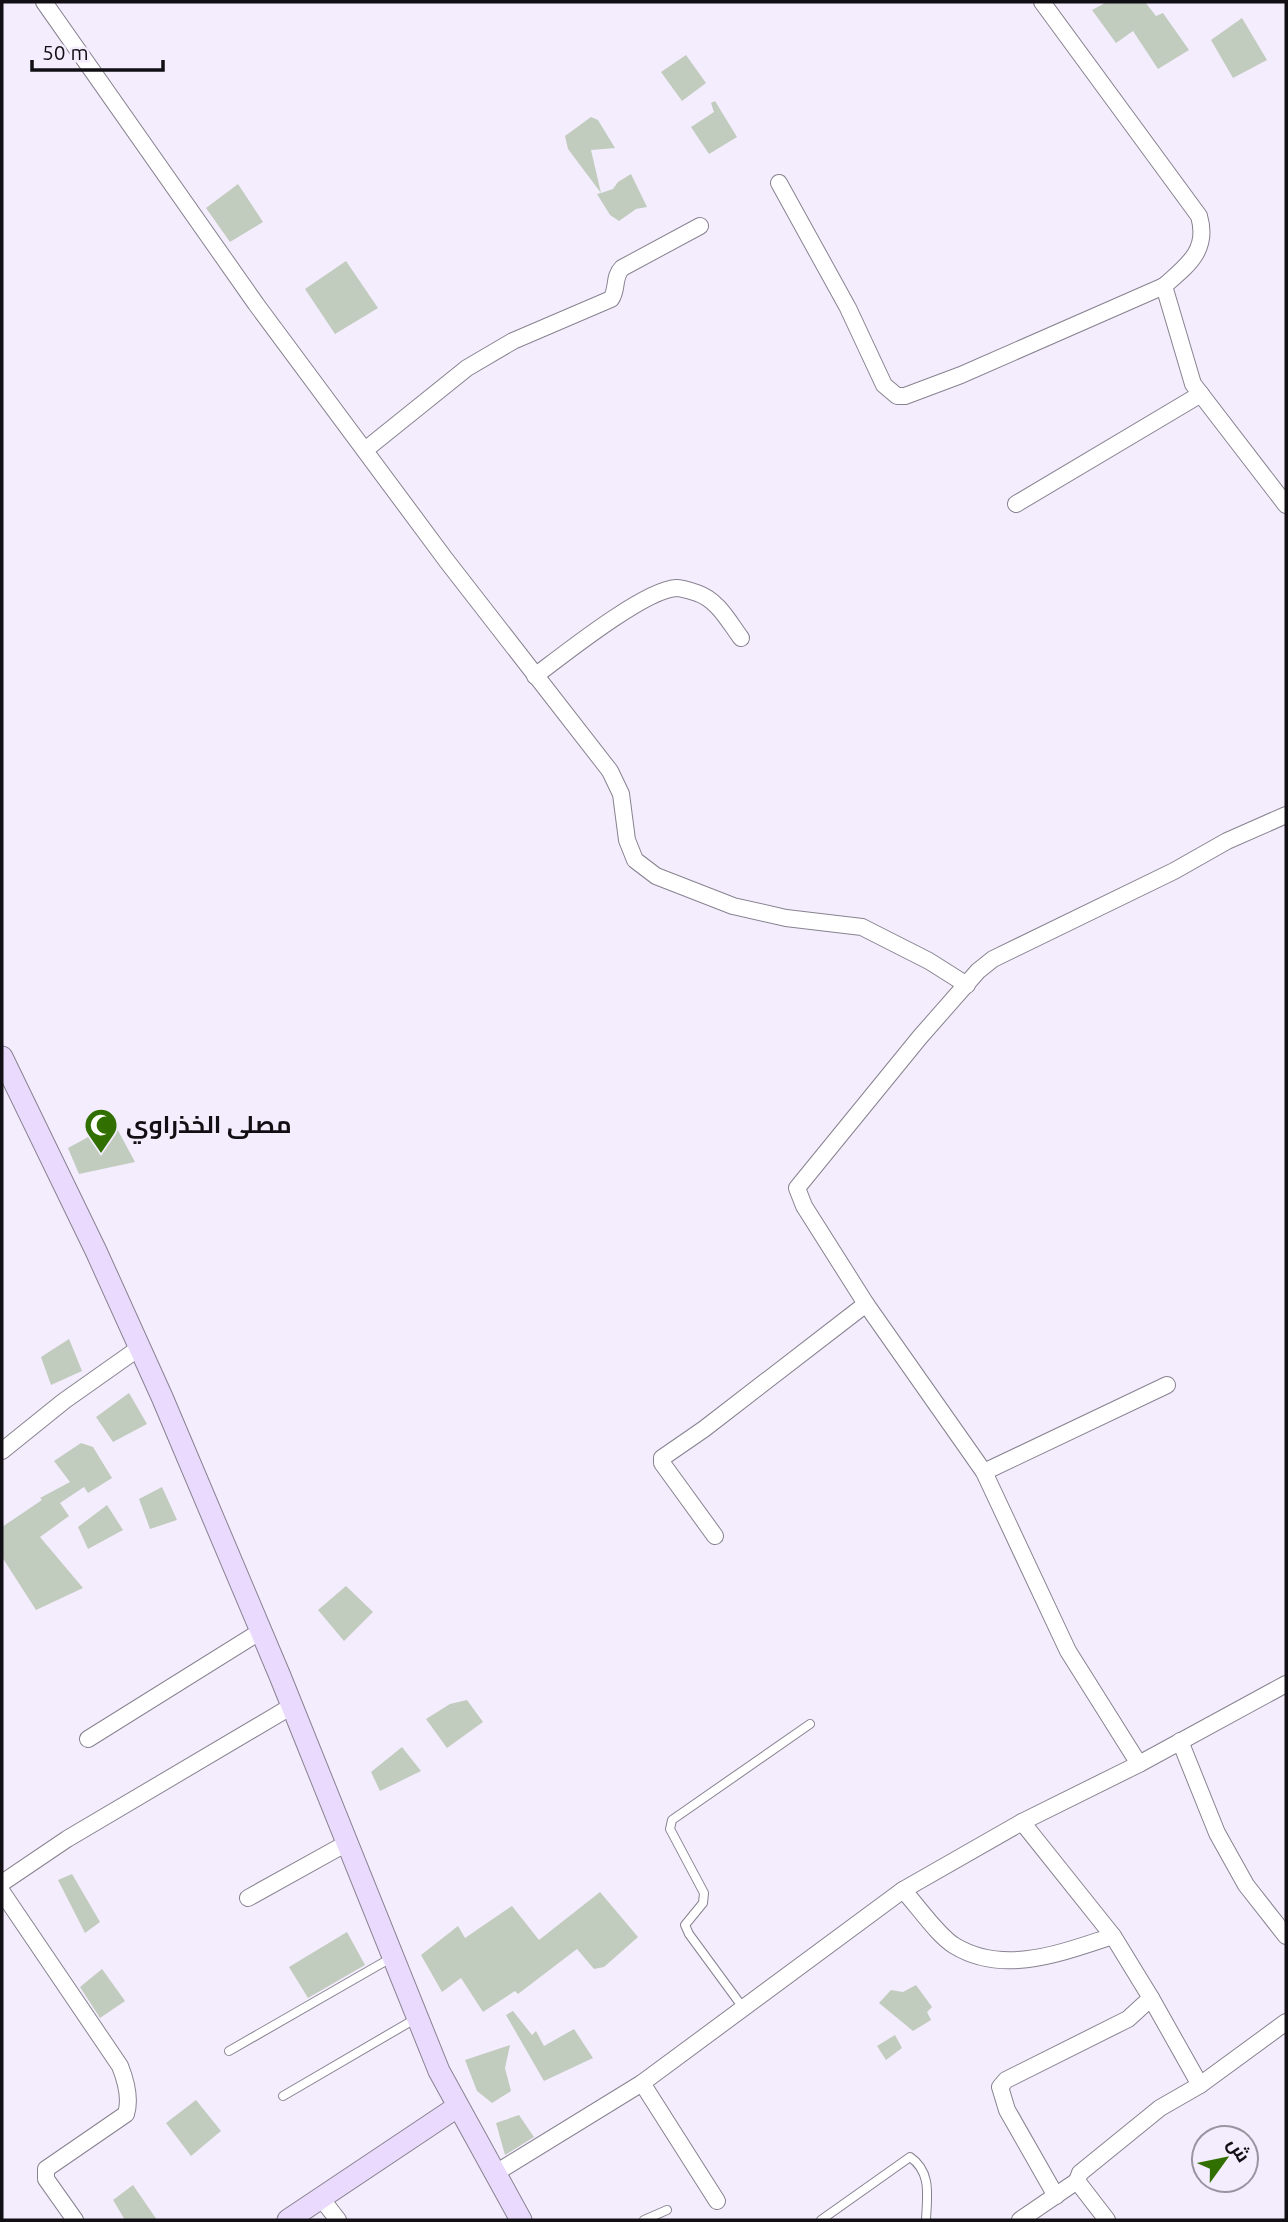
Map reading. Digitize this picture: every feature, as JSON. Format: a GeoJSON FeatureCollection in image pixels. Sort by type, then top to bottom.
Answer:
{"type":"FeatureCollection","features":[{"type":"Feature","properties":{"kind":"street"},"geometry":{"type":"LineString","coordinates":[[44,2],[256,304],[614,778],[621,794],[627,841],[635,860],[656,876],[733,906],[786,918],[862,928],[929,961],[967,985]]}},
{"type":"Feature","properties":{"kind":"street"},"geometry":{"type":"LineString","coordinates":[[779,183],[848,309],[884,385],[897,396],[905,396],[961,375],[1164,286],[1181,272],[1203,243],[1199,216],[1042,2]]}},
{"type":"Feature","properties":{"kind":"street"},"geometry":{"type":"LineString","coordinates":[[365,450],[467,368],[513,341],[611,299],[617,273],[622,268],[700,226]]}},
{"type":"Feature","properties":{"kind":"street"},"geometry":{"type":"LineString","coordinates":[[1164,286],[1187,368],[1201,394],[1286,505]]}},
{"type":"Feature","properties":{"kind":"street"},"geometry":{"type":"LineString","coordinates":[[1016,504],[1201,394]]}},
{"type":"Feature","properties":{"kind":"street"},"geometry":{"type":"LineString","coordinates":[[535,676],[602,627],[651,597],[676,588],[699,593],[717,605],[741,638]]}},
{"type":"Feature","properties":{"kind":"street"},"geometry":{"type":"LineString","coordinates":[[1139,1764],[1068,1651],[984,1472],[866,1304],[804,1206],[797,1188],[920,1037],[993,959],[1286,816]]}},
{"type":"Feature","properties":{"kind":"street"},"geometry":{"type":"LineString","coordinates":[[2,1057],[96,1251],[139,1348],[261,1631],[418,2018],[457,2107],[521,2220]]}},
{"type":"Feature","properties":{"kind":"street"},"geometry":{"type":"LineString","coordinates":[[715,1536],[662,1463],[662,1458],[704,1429],[866,1304]]}},
{"type":"Feature","properties":{"kind":"street"},"geometry":{"type":"LineString","coordinates":[[2,1451],[64,1401],[139,1348]]}},
{"type":"Feature","properties":{"kind":"street"},"geometry":{"type":"LineString","coordinates":[[984,1472],[1167,1385]]}},
{"type":"Feature","properties":{"kind":"street"},"geometry":{"type":"LineString","coordinates":[[88,1739],[261,1631]]}},
{"type":"Feature","properties":{"kind":"street"},"geometry":{"type":"LineString","coordinates":[[494,2174],[642,2084],[903,1890],[1022,1822],[1139,1764],[1286,1684]]}},
{"type":"Feature","properties":{"kind":"street"},"geometry":{"type":"LineString","coordinates":[[2,1883],[56,1846],[292,1706]]}},
{"type":"Feature","properties":{"kind":"street"},"geometry":{"type":"LineString","coordinates":[[1180,1741],[1217,1833],[1246,1885],[1286,1936]]}},
{"type":"Feature","properties":{"kind":"street"},"geometry":{"type":"LineString","coordinates":[[1022,1822],[1113,1936],[1200,2085]]}},
{"type":"Feature","properties":{"kind":"street"},"geometry":{"type":"LineString","coordinates":[[248,1898],[347,1843]]}},
{"type":"Feature","properties":{"kind":"street"},"geometry":{"type":"LineString","coordinates":[[903,1890],[954,1945],[989,1959],[1041,1959],[1113,1936]]}},
{"type":"Feature","properties":{"kind":"street"},"geometry":{"type":"LineString","coordinates":[[2,1892],[120,2066],[125,2079],[128,2107],[126,2114],[46,2169],[46,2179],[75,2220]]}},
{"type":"Feature","properties":{"kind":"street"},"geometry":{"type":"LineString","coordinates":[[1056,2196],[1007,2110],[1000,2087],[1006,2080],[1128,2019],[1151,1998]]}},
{"type":"Feature","properties":{"kind":"street"},"geometry":{"type":"LineString","coordinates":[[1020,2220],[1077,2181],[1080,2173],[1160,2108],[1200,2085],[1286,2022]]}},
{"type":"Feature","properties":{"kind":"street"},"geometry":{"type":"LineString","coordinates":[[642,2084],[717,2201]]}},
{"type":"Feature","properties":{"kind":"street"},"geometry":{"type":"LineString","coordinates":[[288,2220],[457,2107]]}},
{"type":"Feature","properties":{"kind":"street"},"geometry":{"type":"LineString","coordinates":[[1077,2181],[1107,2220]]}},
{"type":"Feature","properties":{"kind":"street"},"geometry":{"type":"LineString","coordinates":[[321,2198],[338,2220]]}},
{"type":"Feature","properties":{"kind":"lane"},"geometry":{"type":"LineString","coordinates":[[744,2009],[689,1934],[685,1924],[704,1903],[704,1893],[670,1829],[672,1820],[810,1724]]}},
{"type":"Feature","properties":{"kind":"lane"},"geometry":{"type":"LineString","coordinates":[[229,2051],[393,1956]]}},
{"type":"Feature","properties":{"kind":"lane"},"geometry":{"type":"LineString","coordinates":[[283,2096],[418,2018]]}},
{"type":"Feature","properties":{"kind":"lane"},"geometry":{"type":"LineString","coordinates":[[821,2220],[910,2157],[918,2163],[927,2178],[926,2220]]}},
{"type":"Feature","properties":{"kind":"lane"},"geometry":{"type":"LineString","coordinates":[[644,2220],[667,2210]]}},
{"type":"Feature","properties":{"kind":"building"},"geometry":{"type":"Polygon","coordinates":[[[1107,2],[1145,2],[1156,16],[1163,13],[1189,50],[1158,69],[1133,31],[1116,43],[1092,10],[1107,2]]]}},
{"type":"Feature","properties":{"kind":"building"},"geometry":{"type":"Polygon","coordinates":[[[1242,18],[1267,60],[1233,78],[1211,40],[1242,18]]]}},
{"type":"Feature","properties":{"kind":"building"},"geometry":{"type":"Polygon","coordinates":[[[686,55],[706,83],[682,101],[661,72],[686,55]]]}},
{"type":"Feature","properties":{"kind":"building"},"geometry":{"type":"Polygon","coordinates":[[[715,101],[737,137],[709,154],[691,127],[714,112],[711,103],[715,101]]]}},
{"type":"Feature","properties":{"kind":"building"},"geometry":{"type":"Polygon","coordinates":[[[591,117],[598,120],[615,148],[591,150],[601,193],[568,149],[565,136],[591,117]]]}},
{"type":"Feature","properties":{"kind":"building"},"geometry":{"type":"Polygon","coordinates":[[[631,174],[647,207],[636,209],[619,221],[610,215],[597,194],[613,189],[618,182],[631,174]]]}},
{"type":"Feature","properties":{"kind":"building"},"geometry":{"type":"Polygon","coordinates":[[[238,184],[263,222],[230,242],[206,208],[238,184]]]}},
{"type":"Feature","properties":{"kind":"building"},"geometry":{"type":"Polygon","coordinates":[[[346,261],[378,308],[335,334],[305,289],[346,261]]]}},
{"type":"Feature","properties":{"kind":"building","name":"مصلى الخذراوي"},"geometry":{"type":"Polygon","coordinates":[[[114,1123],[135,1162],[79,1174],[68,1148],[114,1123]]]}},
{"type":"Feature","properties":{"kind":"building"},"geometry":{"type":"Polygon","coordinates":[[[69,1339],[82,1371],[51,1385],[41,1357],[69,1339]]]}},
{"type":"Feature","properties":{"kind":"building"},"geometry":{"type":"Polygon","coordinates":[[[129,1393],[147,1424],[113,1442],[96,1417],[129,1393]]]}},
{"type":"Feature","properties":{"kind":"building"},"geometry":{"type":"Polygon","coordinates":[[[81,1443],[93,1447],[112,1478],[88,1493],[84,1487],[60,1503],[69,1516],[40,1537],[83,1588],[36,1610],[2,1557],[2,1527],[42,1500],[40,1498],[70,1482],[54,1461],[81,1443]]]}},
{"type":"Feature","properties":{"kind":"building"},"geometry":{"type":"Polygon","coordinates":[[[162,1487],[177,1520],[150,1529],[139,1499],[162,1487]]]}},
{"type":"Feature","properties":{"kind":"building"},"geometry":{"type":"Polygon","coordinates":[[[107,1505],[123,1530],[88,1549],[78,1527],[107,1505]]]}},
{"type":"Feature","properties":{"kind":"building"},"geometry":{"type":"Polygon","coordinates":[[[346,1586],[373,1612],[344,1641],[318,1610],[346,1586]]]}},
{"type":"Feature","properties":{"kind":"building"},"geometry":{"type":"Polygon","coordinates":[[[467,1700],[483,1722],[447,1748],[426,1719],[450,1704],[467,1700]]]}},
{"type":"Feature","properties":{"kind":"building"},"geometry":{"type":"Polygon","coordinates":[[[402,1747],[421,1771],[380,1791],[371,1772],[402,1747]]]}},
{"type":"Feature","properties":{"kind":"building"},"geometry":{"type":"Polygon","coordinates":[[[72,1874],[100,1922],[85,1933],[58,1880],[72,1874]]]}},
{"type":"Feature","properties":{"kind":"building"},"geometry":{"type":"Polygon","coordinates":[[[600,1892],[638,1937],[604,1967],[594,1969],[577,1949],[518,1994],[515,1991],[483,2012],[461,1978],[442,1992],[421,1955],[458,1926],[465,1938],[512,1906],[539,1940],[600,1892]]]}},
{"type":"Feature","properties":{"kind":"building"},"geometry":{"type":"Polygon","coordinates":[[[347,1932],[365,1965],[308,1998],[289,1967],[347,1932]]]}},
{"type":"Feature","properties":{"kind":"building"},"geometry":{"type":"Polygon","coordinates":[[[102,1969],[125,2001],[100,2018],[80,1987],[102,1969]]]}},
{"type":"Feature","properties":{"kind":"building"},"geometry":{"type":"Polygon","coordinates":[[[916,1985],[932,2007],[927,2012],[931,2020],[913,2031],[879,2003],[891,1990],[903,1992],[916,1985]]]}},
{"type":"Feature","properties":{"kind":"building"},"geometry":{"type":"Polygon","coordinates":[[[513,2011],[532,2035],[536,2031],[544,2046],[574,2029],[593,2058],[544,2081],[506,2015],[513,2011]]]}},
{"type":"Feature","properties":{"kind":"building"},"geometry":{"type":"Polygon","coordinates":[[[895,2035],[902,2048],[886,2060],[877,2046],[895,2035]]]}},
{"type":"Feature","properties":{"kind":"building"},"geometry":{"type":"Polygon","coordinates":[[[510,2045],[505,2068],[511,2091],[492,2103],[477,2091],[465,2060],[510,2045]]]}},
{"type":"Feature","properties":{"kind":"building"},"geometry":{"type":"Polygon","coordinates":[[[196,2100],[221,2131],[191,2156],[166,2123],[196,2100]]]}},
{"type":"Feature","properties":{"kind":"building"},"geometry":{"type":"Polygon","coordinates":[[[519,2115],[534,2137],[505,2155],[496,2123],[519,2115]]]}},
{"type":"Feature","properties":{"kind":"building"},"geometry":{"type":"Polygon","coordinates":[[[133,2185],[157,2220],[125,2220],[113,2200],[133,2185]]]}},
{"type":"Feature","properties":{"kind":"place","name":"مصلى الخذراوي"},"geometry":{"type":"Point","coordinates":[101,1155]}}]}
